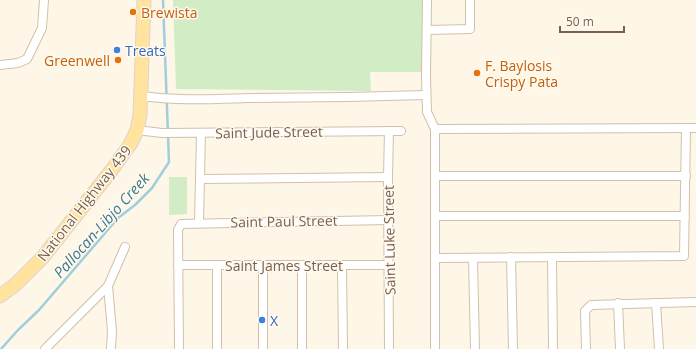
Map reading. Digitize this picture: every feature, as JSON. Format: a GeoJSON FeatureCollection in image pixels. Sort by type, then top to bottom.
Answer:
{"type":"FeatureCollection","features":[{"type":"Feature","properties":{"kind":"main road","name":"National Highway 439"},"geometry":{"type":"LineString","coordinates":[[0,296],[16,284],[43,257],[132,143],[137,130],[142,96],[144,0]]}},
{"type":"Feature","properties":{"kind":"street"},"geometry":{"type":"LineString","coordinates":[[0,65],[18,63],[27,59],[42,28],[44,0]]}},
{"type":"Feature","properties":{"kind":"street"},"geometry":{"type":"LineString","coordinates":[[427,0],[427,112],[435,129],[435,349]]}},
{"type":"Feature","properties":{"kind":"street"},"geometry":{"type":"LineString","coordinates":[[427,30],[470,29],[470,0]]}},
{"type":"Feature","properties":{"kind":"street"},"geometry":{"type":"LineString","coordinates":[[142,96],[162,99],[187,99],[354,98],[426,95]]}},
{"type":"Feature","properties":{"kind":"street"},"geometry":{"type":"LineString","coordinates":[[435,258],[684,256],[686,128]]}},
{"type":"Feature","properties":{"kind":"street"},"geometry":{"type":"LineString","coordinates":[[435,129],[696,128]]}},
{"type":"Feature","properties":{"kind":"street","name":"Saint Jude Street"},"geometry":{"type":"LineString","coordinates":[[137,130],[162,133],[401,131]]}},
{"type":"Feature","properties":{"kind":"street","name":"Saint Luke Street"},"geometry":{"type":"LineString","coordinates":[[389,131],[389,349]]}},
{"type":"Feature","properties":{"kind":"street"},"geometry":{"type":"LineString","coordinates":[[199,223],[201,133]]}},
{"type":"Feature","properties":{"kind":"street"},"geometry":{"type":"LineString","coordinates":[[435,176],[686,176]]}},
{"type":"Feature","properties":{"kind":"street"},"geometry":{"type":"LineString","coordinates":[[200,179],[388,177]]}},
{"type":"Feature","properties":{"kind":"street"},"geometry":{"type":"LineString","coordinates":[[435,216],[685,216]]}},
{"type":"Feature","properties":{"kind":"street","name":"Saint Paul Street"},"geometry":{"type":"LineString","coordinates":[[178,265],[180,225],[184,223],[389,220]]}},
{"type":"Feature","properties":{"kind":"street"},"geometry":{"type":"LineString","coordinates":[[45,349],[108,286],[125,247]]}},
{"type":"Feature","properties":{"kind":"street"},"geometry":{"type":"LineString","coordinates":[[552,257],[552,349]]}},
{"type":"Feature","properties":{"kind":"street"},"geometry":{"type":"LineString","coordinates":[[473,258],[474,349]]}},
{"type":"Feature","properties":{"kind":"street"},"geometry":{"type":"LineString","coordinates":[[511,258],[513,349]]}},
{"type":"Feature","properties":{"kind":"street"},"geometry":{"type":"LineString","coordinates":[[178,265],[179,349]]}},
{"type":"Feature","properties":{"kind":"street","name":"Saint James Street"},"geometry":{"type":"LineString","coordinates":[[178,265],[390,265]]}},
{"type":"Feature","properties":{"kind":"street"},"geometry":{"type":"LineString","coordinates":[[217,265],[217,349]]}},
{"type":"Feature","properties":{"kind":"street"},"geometry":{"type":"LineString","coordinates":[[263,265],[263,349]]}},
{"type":"Feature","properties":{"kind":"street"},"geometry":{"type":"LineString","coordinates":[[302,265],[302,349]]}},
{"type":"Feature","properties":{"kind":"street"},"geometry":{"type":"LineString","coordinates":[[342,265],[343,349]]}},
{"type":"Feature","properties":{"kind":"street"},"geometry":{"type":"LineString","coordinates":[[108,286],[112,331],[111,349]]}},
{"type":"Feature","properties":{"kind":"street"},"geometry":{"type":"LineString","coordinates":[[586,349],[585,310],[591,304],[696,302]]}},
{"type":"Feature","properties":{"kind":"street"},"geometry":{"type":"LineString","coordinates":[[618,303],[620,349]]}},
{"type":"Feature","properties":{"kind":"street"},"geometry":{"type":"LineString","coordinates":[[656,303],[659,349]]}},
{"type":"Feature","properties":{"kind":"green space"},"geometry":{"type":"Polygon","coordinates":[[[173,0],[422,0],[422,72],[370,72],[371,91],[176,89],[173,0]]]}},
{"type":"Feature","properties":{"kind":"green space"},"geometry":{"type":"Polygon","coordinates":[[[169,177],[187,177],[187,214],[169,215],[169,177]]]}},
{"type":"Feature","properties":{"kind":"waterway","name":"Pallocan-Libjo Creek"},"geometry":{"type":"LineString","coordinates":[[1,349],[39,310],[118,218],[135,205],[152,188],[169,162],[163,0]]}},
{"type":"Feature","properties":{"kind":"place","name":"Brewista"},"geometry":{"type":"Point","coordinates":[133,12]}},
{"type":"Feature","properties":{"kind":"place","name":"Treats"},"geometry":{"type":"Point","coordinates":[117,50]}},
{"type":"Feature","properties":{"kind":"place","name":"Greenwell"},"geometry":{"type":"Point","coordinates":[118,60]}},
{"type":"Feature","properties":{"kind":"place","name":"F. Baylosis Crispy Pata"},"geometry":{"type":"Point","coordinates":[477,73]}},
{"type":"Feature","properties":{"kind":"place","name":"X"},"geometry":{"type":"Point","coordinates":[262,320]}}]}
